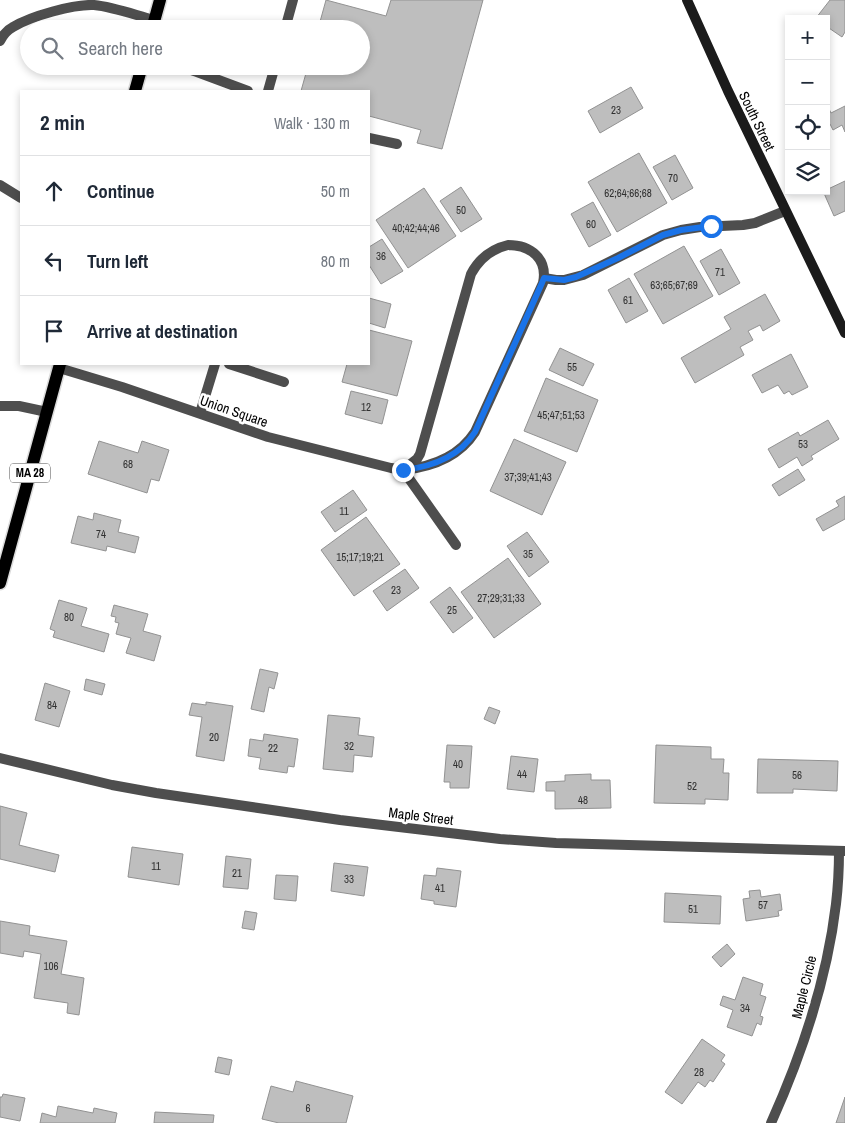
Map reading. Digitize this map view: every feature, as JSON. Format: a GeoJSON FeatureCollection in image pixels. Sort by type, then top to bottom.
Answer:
{"type":"FeatureCollection","features":[{"type":"Feature","properties":{"kind":"main road"},"geometry":{"type":"LineString","coordinates":[[154,20],[160,0]]}},
{"type":"Feature","properties":{"kind":"main road","name":"South Street"},"geometry":{"type":"LineString","coordinates":[[687,0],[728,91],[845,333]]}},
{"type":"Feature","properties":{"kind":"main road"},"geometry":{"type":"LineString","coordinates":[[135,90],[139,75]]}},
{"type":"Feature","properties":{"kind":"main road","name":"MA 28"},"geometry":{"type":"LineString","coordinates":[[0,582],[60,366]]}},
{"type":"Feature","properties":{"kind":"street"},"geometry":{"type":"LineString","coordinates":[[287,20],[293,0]]}},
{"type":"Feature","properties":{"kind":"street"},"geometry":{"type":"LineString","coordinates":[[30,20],[80,3],[97,6],[141,20]]}},
{"type":"Feature","properties":{"kind":"street"},"geometry":{"type":"LineString","coordinates":[[0,41],[6,32],[20,23]]}},
{"type":"Feature","properties":{"kind":"street"},"geometry":{"type":"LineString","coordinates":[[207,75],[245,90]]}},
{"type":"Feature","properties":{"kind":"street"},"geometry":{"type":"LineString","coordinates":[[268,90],[272,75]]}},
{"type":"Feature","properties":{"kind":"street"},"geometry":{"type":"LineString","coordinates":[[370,138],[396,144]]}},
{"type":"Feature","properties":{"kind":"street"},"geometry":{"type":"LineString","coordinates":[[0,186],[20,197]]}},
{"type":"Feature","properties":{"kind":"street"},"geometry":{"type":"LineString","coordinates":[[544,278],[564,280],[583,275],[672,232],[711,226],[755,223],[785,211]]}},
{"type":"Feature","properties":{"kind":"street"},"geometry":{"type":"LineString","coordinates":[[515,245],[528,249],[537,256],[543,266],[544,278],[475,432],[462,449],[443,460],[424,467],[403,470],[417,459],[420,454],[474,267],[485,256],[499,247],[515,245]]}},
{"type":"Feature","properties":{"kind":"street"},"geometry":{"type":"LineString","coordinates":[[200,413],[215,365]]}},
{"type":"Feature","properties":{"kind":"street"},"geometry":{"type":"LineString","coordinates":[[232,365],[284,382]]}},
{"type":"Feature","properties":{"kind":"street","name":"Union Square"},"geometry":{"type":"LineString","coordinates":[[60,366],[268,437],[403,470]]}},
{"type":"Feature","properties":{"kind":"street"},"geometry":{"type":"LineString","coordinates":[[0,406],[19,406],[47,412]]}},
{"type":"Feature","properties":{"kind":"street"},"geometry":{"type":"LineString","coordinates":[[403,470],[456,545]]}},
{"type":"Feature","properties":{"kind":"street","name":"Maple Street"},"geometry":{"type":"LineString","coordinates":[[0,758],[112,785],[156,793],[340,820],[500,839],[556,843],[842,851]]}},
{"type":"Feature","properties":{"kind":"street","name":"Maple Circle"},"geometry":{"type":"LineString","coordinates":[[771,1123],[798,1057],[818,992],[836,906],[842,851]]}},
{"type":"Feature","properties":{"kind":"building"},"geometry":{"type":"Polygon","coordinates":[[[326,0],[386,16],[391,0],[483,0],[442,149],[417,143],[421,130],[370,116],[370,90],[301,90],[305,75],[370,75],[370,20],[320,20],[326,0]]]}},
{"type":"Feature","properties":{"kind":"building"},"geometry":{"type":"Polygon","coordinates":[[[830,0],[845,0],[845,32],[842,37],[830,29],[830,15],[818,15],[830,0]]]}},
{"type":"Feature","properties":{"kind":"building"},"geometry":{"type":"Polygon","coordinates":[[[631,87],[643,108],[600,133],[588,111],[631,87]]]}},
{"type":"Feature","properties":{"kind":"building"},"geometry":{"type":"Polygon","coordinates":[[[845,106],[845,132],[842,125],[833,130],[830,124],[830,111],[831,113],[845,106]]]}},
{"type":"Feature","properties":{"kind":"building"},"geometry":{"type":"Polygon","coordinates":[[[639,153],[667,203],[617,232],[588,182],[639,153]]]}},
{"type":"Feature","properties":{"kind":"building"},"geometry":{"type":"Polygon","coordinates":[[[675,155],[693,188],[672,200],[653,167],[675,155]]]}},
{"type":"Feature","properties":{"kind":"building"},"geometry":{"type":"Polygon","coordinates":[[[845,181],[845,211],[834,216],[825,195],[830,195],[830,188],[845,181]]]}},
{"type":"Feature","properties":{"kind":"building"},"geometry":{"type":"Polygon","coordinates":[[[461,187],[482,219],[461,232],[440,201],[461,187]]]}},
{"type":"Feature","properties":{"kind":"building"},"geometry":{"type":"Polygon","coordinates":[[[424,188],[456,236],[408,268],[376,220],[424,188]]]}},
{"type":"Feature","properties":{"kind":"building"},"geometry":{"type":"Polygon","coordinates":[[[593,202],[611,235],[589,247],[571,214],[593,202]]]}},
{"type":"Feature","properties":{"kind":"building"},"geometry":{"type":"Polygon","coordinates":[[[382,239],[403,271],[381,284],[370,267],[370,246],[382,239]]]}},
{"type":"Feature","properties":{"kind":"building"},"geometry":{"type":"Polygon","coordinates":[[[684,246],[713,296],[663,324],[634,274],[684,246]]]}},
{"type":"Feature","properties":{"kind":"building"},"geometry":{"type":"Polygon","coordinates":[[[721,249],[740,283],[719,295],[700,261],[721,249]]]}},
{"type":"Feature","properties":{"kind":"building"},"geometry":{"type":"Polygon","coordinates":[[[629,278],[648,311],[626,323],[608,290],[629,278]]]}},
{"type":"Feature","properties":{"kind":"building"},"geometry":{"type":"Polygon","coordinates":[[[765,294],[780,321],[763,331],[760,325],[748,331],[753,340],[740,347],[744,355],[695,383],[681,358],[731,329],[724,317],[765,294]]]}},
{"type":"Feature","properties":{"kind":"building"},"geometry":{"type":"Polygon","coordinates":[[[370,298],[391,304],[385,328],[370,323],[370,298]]]}},
{"type":"Feature","properties":{"kind":"building"},"geometry":{"type":"Polygon","coordinates":[[[370,330],[412,341],[397,396],[342,382],[347,365],[370,365],[370,330]]]}},
{"type":"Feature","properties":{"kind":"building"},"geometry":{"type":"Polygon","coordinates":[[[560,348],[594,364],[583,386],[549,370],[560,348]]]}},
{"type":"Feature","properties":{"kind":"building"},"geometry":{"type":"Polygon","coordinates":[[[791,354],[808,387],[792,395],[789,391],[784,394],[778,385],[762,393],[752,375],[791,354]]]}},
{"type":"Feature","properties":{"kind":"building"},"geometry":{"type":"Polygon","coordinates":[[[546,378],[598,400],[577,452],[524,431],[546,378]]]}},
{"type":"Feature","properties":{"kind":"building"},"geometry":{"type":"Polygon","coordinates":[[[351,391],[388,400],[382,424],[345,414],[351,391]]]}},
{"type":"Feature","properties":{"kind":"building"},"geometry":{"type":"Polygon","coordinates":[[[828,420],[839,439],[811,456],[813,459],[802,466],[797,457],[779,468],[768,449],[798,432],[800,436],[828,420]]]}},
{"type":"Feature","properties":{"kind":"building"},"geometry":{"type":"Polygon","coordinates":[[[514,439],[566,462],[542,515],[490,491],[514,439]]]}},
{"type":"Feature","properties":{"kind":"building"},"geometry":{"type":"Polygon","coordinates":[[[99,441],[138,453],[142,441],[169,450],[159,481],[151,479],[147,493],[88,474],[99,441]]]}},
{"type":"Feature","properties":{"kind":"building"},"geometry":{"type":"Polygon","coordinates":[[[798,469],[805,480],[779,496],[772,485],[798,469]]]}},
{"type":"Feature","properties":{"kind":"building"},"geometry":{"type":"Polygon","coordinates":[[[353,490],[367,510],[335,532],[321,512],[353,490]]]}},
{"type":"Feature","properties":{"kind":"building"},"geometry":{"type":"Polygon","coordinates":[[[845,496],[845,519],[823,531],[816,519],[839,506],[836,501],[845,496]]]}},
{"type":"Feature","properties":{"kind":"building"},"geometry":{"type":"Polygon","coordinates":[[[94,513],[121,520],[118,532],[139,537],[135,553],[107,546],[106,551],[71,543],[78,516],[93,520],[94,513]]]}},
{"type":"Feature","properties":{"kind":"building"},"geometry":{"type":"Polygon","coordinates":[[[366,517],[400,564],[354,596],[321,550],[366,517]]]}},
{"type":"Feature","properties":{"kind":"building"},"geometry":{"type":"Polygon","coordinates":[[[527,532],[549,562],[529,577],[507,546],[527,532]]]}},
{"type":"Feature","properties":{"kind":"building"},"geometry":{"type":"Polygon","coordinates":[[[508,558],[541,604],[494,638],[461,592],[508,558]]]}},
{"type":"Feature","properties":{"kind":"building"},"geometry":{"type":"Polygon","coordinates":[[[405,569],[419,588],[387,611],[373,591],[405,569]]]}},
{"type":"Feature","properties":{"kind":"building"},"geometry":{"type":"Polygon","coordinates":[[[450,587],[473,618],[453,633],[430,602],[450,587]]]}},
{"type":"Feature","properties":{"kind":"building"},"geometry":{"type":"Polygon","coordinates":[[[59,600],[87,608],[81,626],[109,634],[104,652],[53,637],[55,631],[50,629],[59,600]]]}},
{"type":"Feature","properties":{"kind":"building"},"geometry":{"type":"Polygon","coordinates":[[[114,605],[148,614],[143,631],[161,636],[154,661],[126,653],[131,638],[116,634],[119,623],[115,622],[116,617],[111,616],[114,605]]]}},
{"type":"Feature","properties":{"kind":"building"},"geometry":{"type":"Polygon","coordinates":[[[260,669],[278,673],[274,689],[269,687],[264,712],[251,709],[260,669]]]}},
{"type":"Feature","properties":{"kind":"building"},"geometry":{"type":"Polygon","coordinates":[[[86,679],[105,684],[102,695],[84,690],[86,679]]]}},
{"type":"Feature","properties":{"kind":"building"},"geometry":{"type":"Polygon","coordinates":[[[45,683],[70,691],[59,727],[35,720],[45,683]]]}},
{"type":"Feature","properties":{"kind":"building"},"geometry":{"type":"Polygon","coordinates":[[[206,702],[233,706],[224,761],[196,756],[202,717],[189,715],[192,703],[206,705],[206,702]]]}},
{"type":"Feature","properties":{"kind":"building"},"geometry":{"type":"Polygon","coordinates":[[[489,707],[500,711],[495,724],[484,719],[489,707]]]}},
{"type":"Feature","properties":{"kind":"building"},"geometry":{"type":"Polygon","coordinates":[[[328,715],[360,718],[358,735],[374,737],[372,757],[354,755],[353,772],[323,769],[328,715]]]}},
{"type":"Feature","properties":{"kind":"building"},"geometry":{"type":"Polygon","coordinates":[[[264,734],[298,739],[294,767],[288,766],[287,773],[259,769],[261,758],[248,756],[250,739],[263,741],[264,734]]]}},
{"type":"Feature","properties":{"kind":"building"},"geometry":{"type":"Polygon","coordinates":[[[447,745],[472,746],[469,788],[450,788],[450,782],[444,782],[447,745]]]}},
{"type":"Feature","properties":{"kind":"building"},"geometry":{"type":"Polygon","coordinates":[[[656,745],[711,747],[711,759],[724,759],[723,773],[729,773],[728,800],[705,799],[705,804],[654,803],[656,745]]]}},
{"type":"Feature","properties":{"kind":"building"},"geometry":{"type":"Polygon","coordinates":[[[511,756],[538,759],[534,792],[507,789],[511,756]]]}},
{"type":"Feature","properties":{"kind":"building"},"geometry":{"type":"Polygon","coordinates":[[[758,759],[838,761],[837,791],[793,789],[793,793],[757,793],[758,759]]]}},
{"type":"Feature","properties":{"kind":"building"},"geometry":{"type":"Polygon","coordinates":[[[591,774],[591,780],[610,780],[611,808],[555,809],[555,791],[546,791],[546,782],[565,781],[565,775],[591,774]]]}},
{"type":"Feature","properties":{"kind":"building"},"geometry":{"type":"Polygon","coordinates":[[[0,806],[27,813],[19,845],[59,855],[55,872],[0,859],[0,806]]]}},
{"type":"Feature","properties":{"kind":"building"},"geometry":{"type":"Polygon","coordinates":[[[132,847],[183,854],[179,885],[128,877],[132,847]]]}},
{"type":"Feature","properties":{"kind":"building"},"geometry":{"type":"Polygon","coordinates":[[[226,856],[251,859],[248,889],[223,887],[226,856]]]}},
{"type":"Feature","properties":{"kind":"building"},"geometry":{"type":"Polygon","coordinates":[[[334,863],[368,867],[364,896],[331,891],[334,863]]]}},
{"type":"Feature","properties":{"kind":"building"},"geometry":{"type":"Polygon","coordinates":[[[437,868],[461,871],[456,907],[434,904],[434,901],[421,899],[424,875],[436,876],[437,868]]]}},
{"type":"Feature","properties":{"kind":"building"},"geometry":{"type":"Polygon","coordinates":[[[276,875],[298,876],[296,901],[274,899],[276,875]]]}},
{"type":"Feature","properties":{"kind":"building"},"geometry":{"type":"Polygon","coordinates":[[[760,890],[761,897],[780,894],[782,910],[778,911],[779,916],[746,921],[743,899],[750,898],[749,891],[760,890]]]}},
{"type":"Feature","properties":{"kind":"building"},"geometry":{"type":"Polygon","coordinates":[[[665,893],[721,896],[720,924],[664,922],[665,893]]]}},
{"type":"Feature","properties":{"kind":"building"},"geometry":{"type":"Polygon","coordinates":[[[245,911],[257,913],[254,930],[242,928],[245,911]]]}},
{"type":"Feature","properties":{"kind":"building"},"geometry":{"type":"Polygon","coordinates":[[[0,921],[30,926],[29,935],[67,941],[61,974],[84,978],[79,1015],[67,1013],[68,1003],[34,998],[41,954],[24,951],[23,957],[0,953],[0,921]]]}},
{"type":"Feature","properties":{"kind":"building"},"geometry":{"type":"Polygon","coordinates":[[[727,944],[735,954],[721,967],[712,957],[727,944]]]}},
{"type":"Feature","properties":{"kind":"building"},"geometry":{"type":"Polygon","coordinates":[[[743,977],[763,984],[760,995],[766,997],[760,1016],[763,1017],[761,1025],[757,1023],[752,1036],[727,1027],[733,1010],[720,1005],[723,996],[735,1000],[743,977]]]}},
{"type":"Feature","properties":{"kind":"building"},"geometry":{"type":"Polygon","coordinates":[[[702,1039],[725,1055],[721,1061],[725,1064],[713,1082],[710,1080],[705,1087],[698,1082],[682,1104],[665,1092],[702,1039]]]}},
{"type":"Feature","properties":{"kind":"building"},"geometry":{"type":"Polygon","coordinates":[[[218,1057],[232,1060],[229,1075],[215,1072],[218,1057]]]}},
{"type":"Feature","properties":{"kind":"building"},"geometry":{"type":"Polygon","coordinates":[[[296,1081],[353,1096],[346,1123],[279,1123],[262,1119],[271,1086],[293,1092],[296,1081]]]}},
{"type":"Feature","properties":{"kind":"building"},"geometry":{"type":"Polygon","coordinates":[[[3,1094],[25,1098],[20,1121],[0,1117],[0,1097],[3,1094]]]}},
{"type":"Feature","properties":{"kind":"building"},"geometry":{"type":"Polygon","coordinates":[[[845,1097],[845,1123],[836,1123],[845,1097]]]}},
{"type":"Feature","properties":{"kind":"building"},"geometry":{"type":"Polygon","coordinates":[[[58,1106],[93,1113],[94,1108],[117,1113],[115,1123],[40,1123],[42,1113],[56,1117],[58,1106]]]}},
{"type":"Feature","properties":{"kind":"building"},"geometry":{"type":"Polygon","coordinates":[[[155,1112],[214,1115],[213,1123],[154,1123],[155,1112]]]}},
{"type":"Feature","properties":{"kind":"route"},"geometry":{"type":"LineString","coordinates":[[403,470],[424,467],[443,460],[462,449],[469,442],[544,278],[564,280],[583,275],[663,235],[681,230],[711,226]]}}]}
